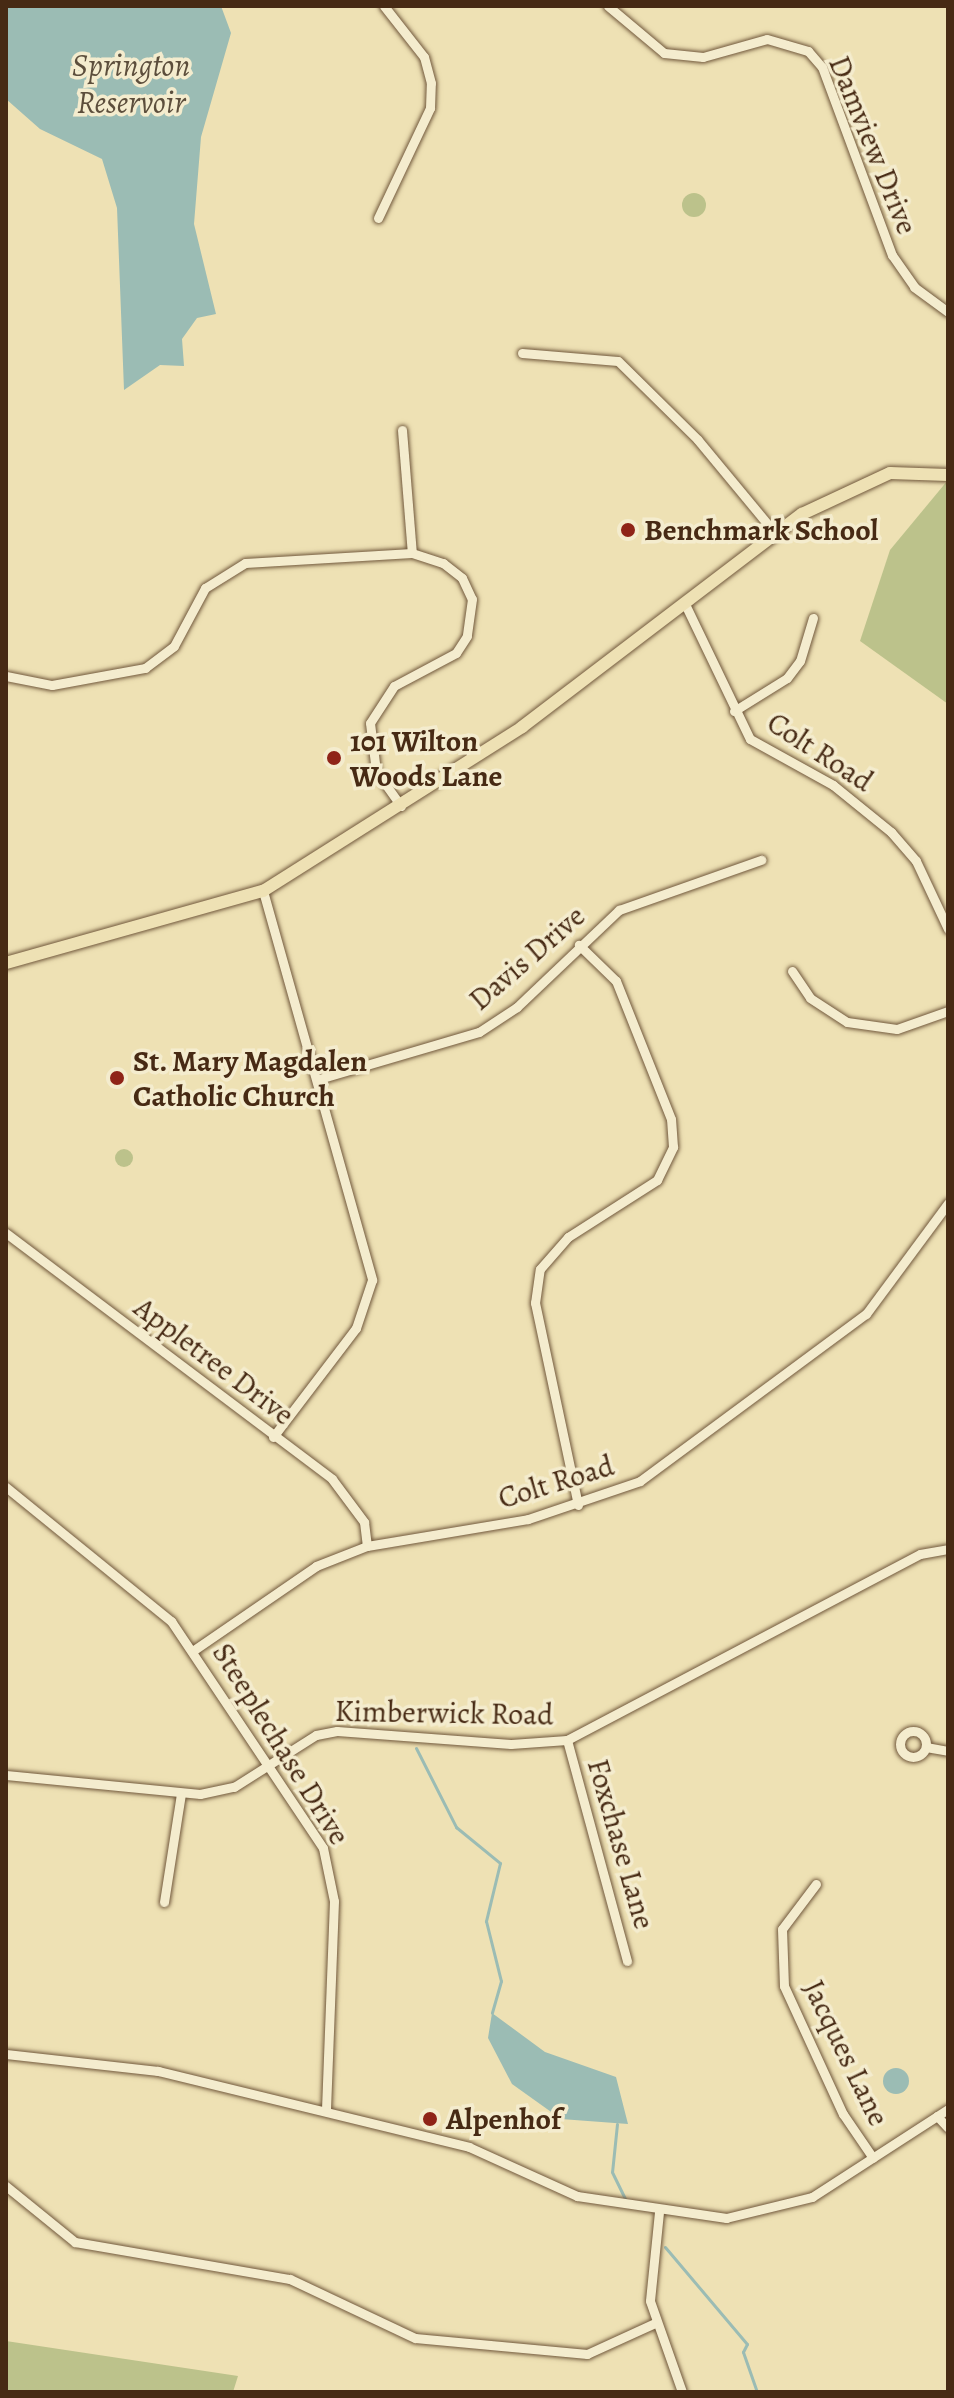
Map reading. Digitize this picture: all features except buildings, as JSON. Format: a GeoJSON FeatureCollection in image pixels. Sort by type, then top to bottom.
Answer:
{"type":"FeatureCollection","features":[{"type":"Feature","properties":{"kind":"main road"},"geometry":{"type":"LineString","coordinates":[[6,963],[263,891],[522,727],[775,533],[863,481],[913,471],[948,475]]}},
{"type":"Feature","properties":{"kind":"street"},"geometry":{"type":"LineString","coordinates":[[378,218],[430,108],[431,83],[424,57],[384,6]]}},
{"type":"Feature","properties":{"kind":"street","name":"Damview Drive"},"geometry":{"type":"LineString","coordinates":[[608,6],[664,53],[703,57],[767,39],[808,51],[822,67],[892,255],[914,287],[948,312]]}},
{"type":"Feature","properties":{"kind":"street"},"geometry":{"type":"LineString","coordinates":[[522,353],[618,361],[698,440],[775,533]]}},
{"type":"Feature","properties":{"kind":"street"},"geometry":{"type":"LineString","coordinates":[[402,430],[412,553]]}},
{"type":"Feature","properties":{"kind":"street"},"geometry":{"type":"LineString","coordinates":[[6,676],[52,685],[145,668],[174,646],[205,588],[245,563],[412,553],[462,578],[473,619],[456,653],[394,686],[370,723],[376,771],[401,806]]}},
{"type":"Feature","properties":{"kind":"street","name":"Colt Road"},"geometry":{"type":"LineString","coordinates":[[684,602],[734,711],[766,751],[837,787],[891,832],[916,861],[948,929]]}},
{"type":"Feature","properties":{"kind":"street"},"geometry":{"type":"LineString","coordinates":[[734,711],[787,678],[800,661],[813,618]]}},
{"type":"Feature","properties":{"kind":"street","name":"Davis Drive"},"geometry":{"type":"LineString","coordinates":[[319,1079],[488,1027],[579,945],[637,900],[761,860]]}},
{"type":"Feature","properties":{"kind":"street"},"geometry":{"type":"LineString","coordinates":[[263,891],[370,1261],[370,1299],[273,1437]]}},
{"type":"Feature","properties":{"kind":"street"},"geometry":{"type":"LineString","coordinates":[[578,1505],[535,1303],[538,1277],[568,1237],[657,1180],[673,1147],[671,1119],[616,981],[579,945]]}},
{"type":"Feature","properties":{"kind":"street"},"geometry":{"type":"LineString","coordinates":[[792,971],[810,998],[847,1022],[897,1029],[948,1011]]}},
{"type":"Feature","properties":{"kind":"street","name":"Colt Road"},"geometry":{"type":"LineString","coordinates":[[194,1650],[316,1566],[367,1546],[578,1505],[640,1481],[866,1314],[948,1203]]}},
{"type":"Feature","properties":{"kind":"street","name":"Appletree Drive"},"geometry":{"type":"LineString","coordinates":[[6,1233],[348,1495],[367,1546]]}},
{"type":"Feature","properties":{"kind":"street","name":"Steeplechase Drive"},"geometry":{"type":"LineString","coordinates":[[6,1487],[140,1593],[194,1650],[333,1874],[333,2067],[326,2111]]}},
{"type":"Feature","properties":{"kind":"street","name":"Kimberwick Road"},"geometry":{"type":"LineString","coordinates":[[6,1775],[83,1777],[181,1794],[225,1790],[316,1735],[337,1731],[511,1744],[567,1740],[920,1554],[948,1549]]}},
{"type":"Feature","properties":{"kind":"street","name":"Foxchase Lane"},"geometry":{"type":"LineString","coordinates":[[567,1740],[627,1961]]}},
{"type":"Feature","properties":{"kind":"street"},"geometry":{"type":"LineString","coordinates":[[926,1747],[948,1751]]}},
{"type":"Feature","properties":{"kind":"street"},"geometry":{"type":"LineString","coordinates":[[164,1902],[181,1794]]}},
{"type":"Feature","properties":{"kind":"street","name":"Jacques Lane"},"geometry":{"type":"LineString","coordinates":[[816,1884],[782,1929],[784,1986],[843,2114],[873,2158]]}},
{"type":"Feature","properties":{"kind":"street"},"geometry":{"type":"LineString","coordinates":[[6,2054],[158,2071],[326,2111],[469,2147],[577,2196],[659,2212],[753,2217],[812,2197],[948,2109]]}},
{"type":"Feature","properties":{"kind":"street"},"geometry":{"type":"LineString","coordinates":[[937,2116],[948,2128]]}},
{"type":"Feature","properties":{"kind":"street"},"geometry":{"type":"LineString","coordinates":[[6,2186],[75,2242],[290,2279],[415,2338],[587,2354],[655,2323]]}},
{"type":"Feature","properties":{"kind":"street"},"geometry":{"type":"LineString","coordinates":[[659,2212],[651,2273],[655,2323],[680,2372],[682,2392]]}},
{"type":"Feature","properties":{"kind":"green space"},"geometry":{"type":"Polygon","coordinates":[[[694,193],[702,197],[706,205],[702,213],[694,217],[686,213],[682,205],[686,197],[694,193]]]}},
{"type":"Feature","properties":{"kind":"green space"},"geometry":{"type":"Polygon","coordinates":[[[948,480],[948,704],[860,641],[890,550],[948,480]]]}},
{"type":"Feature","properties":{"kind":"green space"},"geometry":{"type":"Polygon","coordinates":[[[124,1149],[133,1158],[124,1167],[115,1158],[124,1149]]]}},
{"type":"Feature","properties":{"kind":"green space"},"geometry":{"type":"Polygon","coordinates":[[[6,2341],[238,2376],[233,2392],[6,2392],[6,2341]]]}},
{"type":"Feature","properties":{"kind":"water","name":"Springton Reservoir"},"geometry":{"type":"Polygon","coordinates":[[[6,6],[221,6],[231,33],[201,137],[194,224],[216,314],[197,318],[182,339],[184,366],[160,365],[124,390],[117,208],[102,159],[40,129],[6,99],[6,6]]]}},
{"type":"Feature","properties":{"kind":"water"},"geometry":{"type":"Polygon","coordinates":[[[492,2013],[545,2052],[616,2077],[628,2124],[561,2119],[512,2084],[488,2038],[492,2013]]]}},
{"type":"Feature","properties":{"kind":"water"},"geometry":{"type":"Polygon","coordinates":[[[896,2068],[906,2071],[909,2081],[906,2091],[896,2094],[886,2091],[883,2081],[886,2071],[896,2068]]]}},
{"type":"Feature","properties":{"kind":"waterway"},"geometry":{"type":"LineString","coordinates":[[416,1748],[456,1827],[500,1863],[486,1921],[501,1981],[492,2013]]}},
{"type":"Feature","properties":{"kind":"waterway"},"geometry":{"type":"LineString","coordinates":[[617,2124],[612,2172],[626,2201]]}},
{"type":"Feature","properties":{"kind":"waterway"},"geometry":{"type":"LineString","coordinates":[[665,2247],[747,2344],[743,2352],[757,2392]]}},
{"type":"Feature","properties":{"kind":"place","name":"Benchmark School"},"geometry":{"type":"Point","coordinates":[628,530]}},
{"type":"Feature","properties":{"kind":"place","name":"101 Wilton Woods Lane"},"geometry":{"type":"Point","coordinates":[334,758]}},
{"type":"Feature","properties":{"kind":"place","name":"St. Mary Magdalen Catholic Church"},"geometry":{"type":"Point","coordinates":[117,1078]}},
{"type":"Feature","properties":{"kind":"place","name":"Alpenhof"},"geometry":{"type":"Point","coordinates":[430,2119]}}]}
